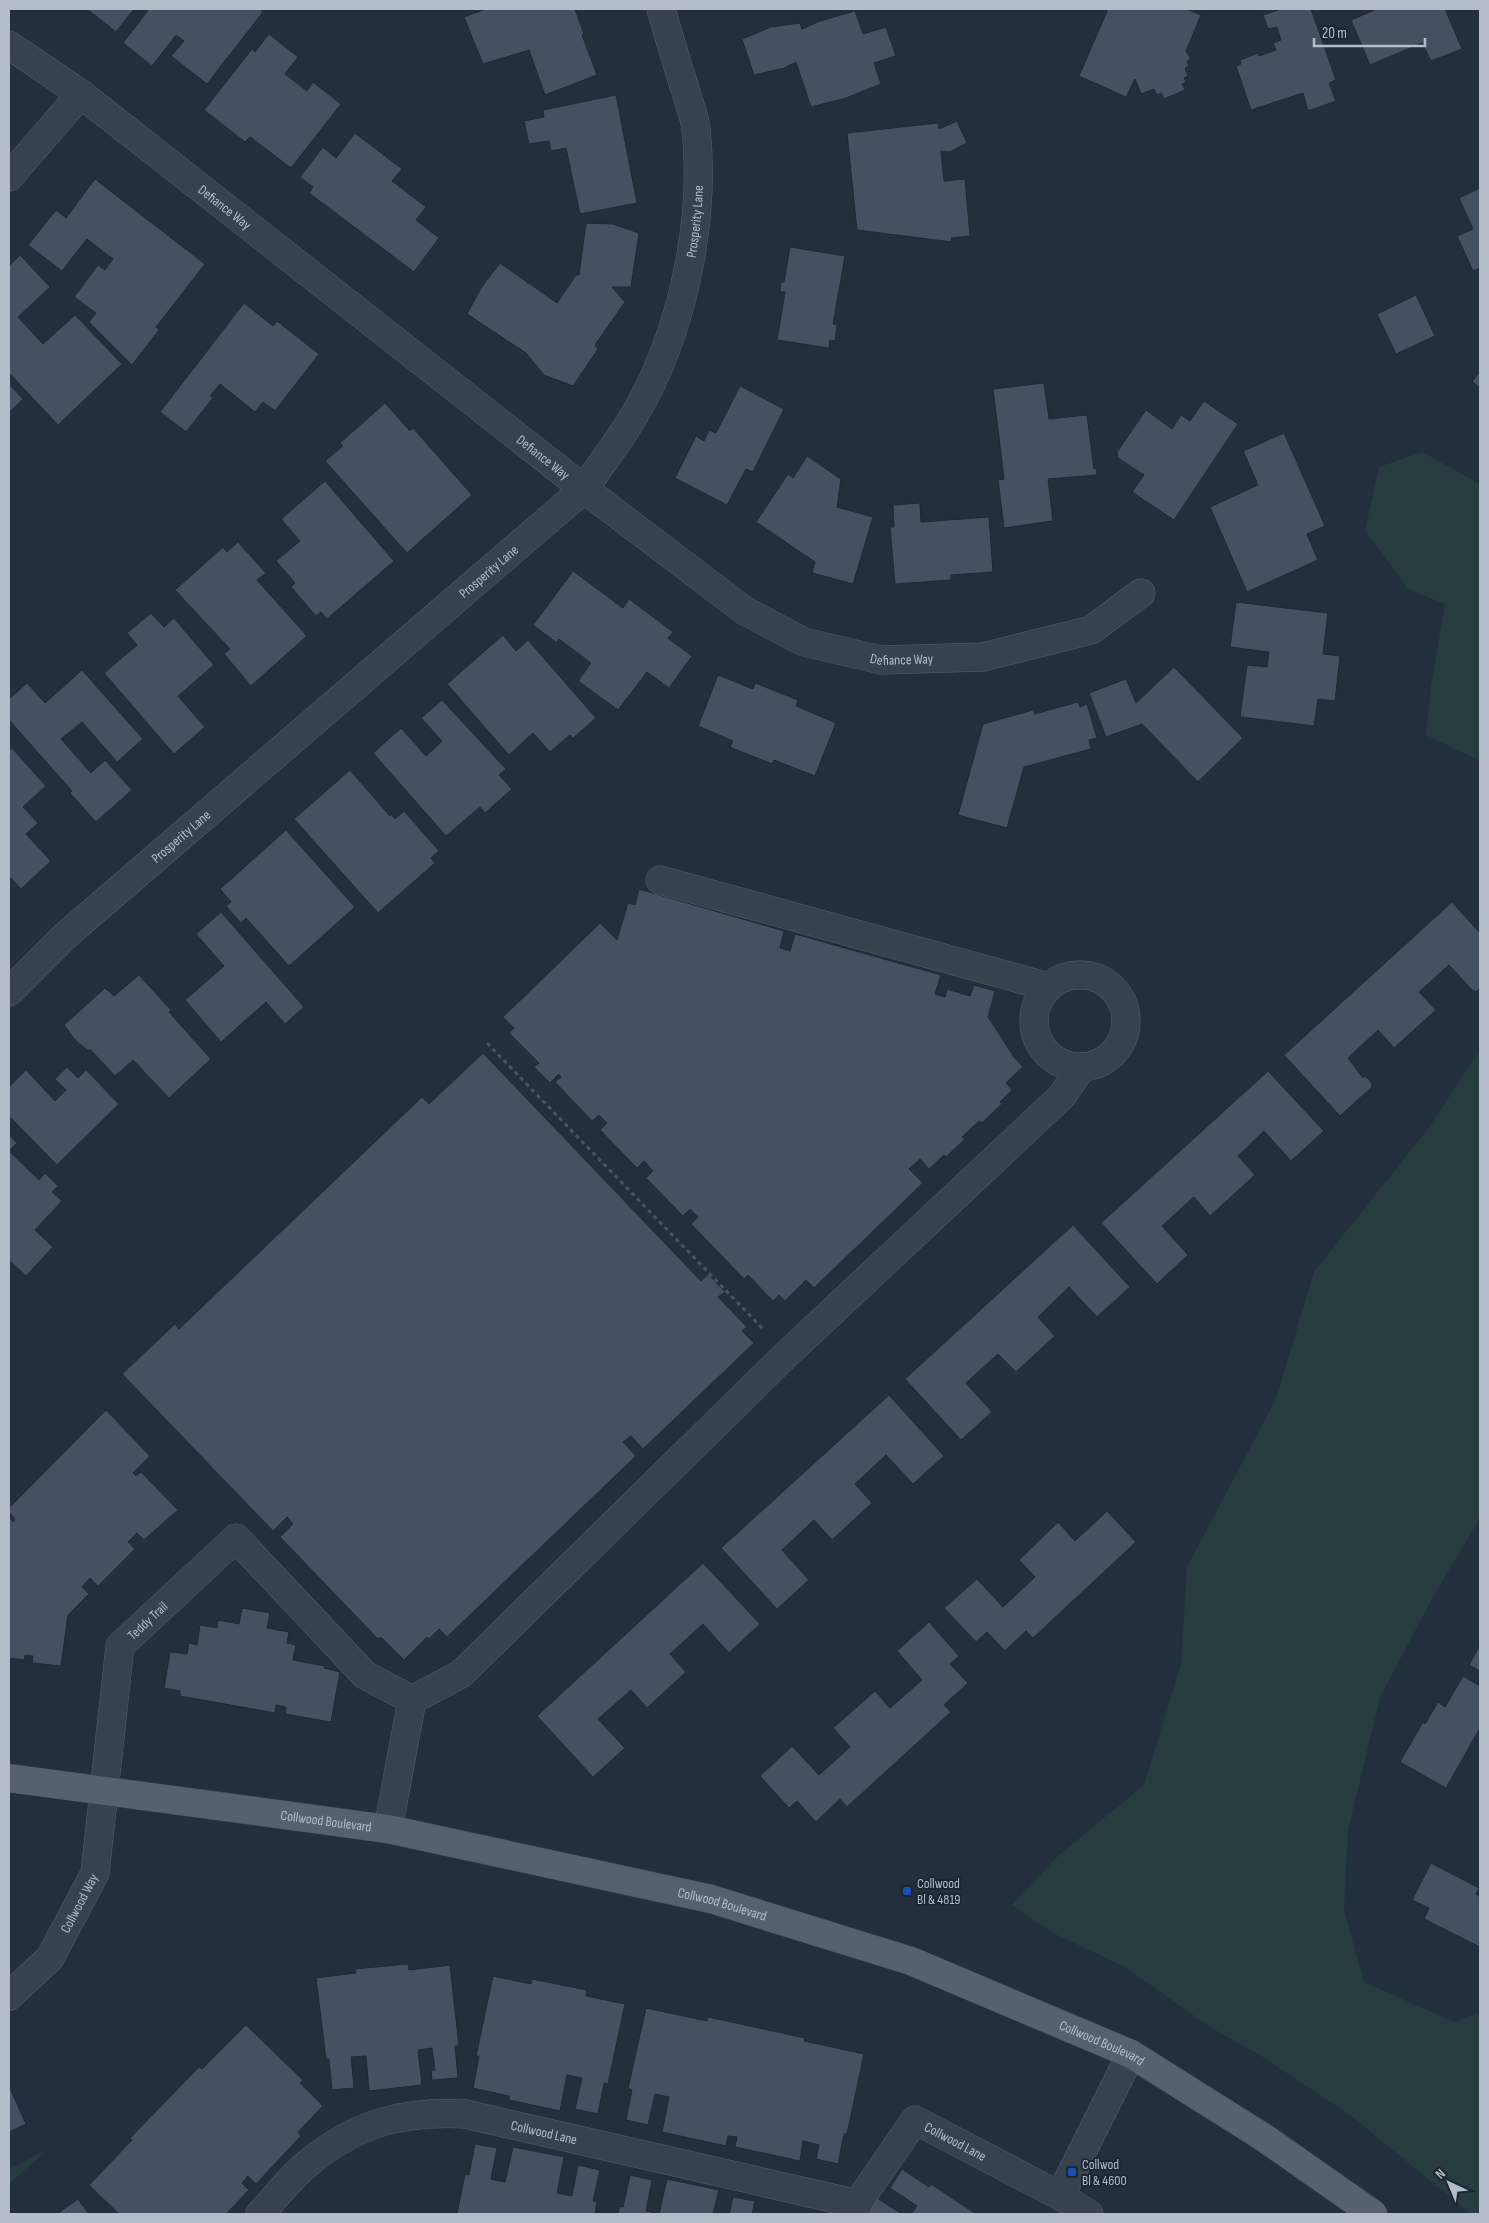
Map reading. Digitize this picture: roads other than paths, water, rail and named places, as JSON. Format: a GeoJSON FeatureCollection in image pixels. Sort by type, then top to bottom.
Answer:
{"type":"FeatureCollection","features":[{"type":"Feature","properties":{"kind":"main road","name":"Collwood Boulevard"},"geometry":{"type":"LineString","coordinates":[[9,1778],[388,1828],[730,1905],[911,1961],[1131,2054],[1263,2137],[1373,2214]]}},
{"type":"Feature","properties":{"kind":"street","name":"Prosperity Lane"},"geometry":{"type":"LineString","coordinates":[[9,992],[65,936],[584,489],[636,414],[657,371],[674,326],[686,280],[694,233],[698,180],[696,127],[661,9]]}},
{"type":"Feature","properties":{"kind":"street","name":"Defiance Way"},"geometry":{"type":"LineString","coordinates":[[9,45],[81,94],[584,489],[746,610],[804,642],[881,660],[983,657],[1091,630],[1141,593]]}},
{"type":"Feature","properties":{"kind":"street"},"geometry":{"type":"LineString","coordinates":[[9,177],[81,94]]}},
{"type":"Feature","properties":{"kind":"street"},"geometry":{"type":"LineString","coordinates":[[660,880],[1049,987]]}},
{"type":"Feature","properties":{"kind":"street"},"geometry":{"type":"LineString","coordinates":[[1075,975],[1090,976],[1104,981],[1115,990],[1123,1003],[1126,1018],[1125,1032],[1119,1046],[1109,1056],[1096,1064],[1082,1067],[1066,1065],[1051,1057],[1041,1045],[1034,1031],[1034,1014],[1039,999],[1049,987],[1061,978],[1075,975]]}},
{"type":"Feature","properties":{"kind":"street"},"geometry":{"type":"LineString","coordinates":[[388,1828],[412,1700],[461,1674],[787,1354],[1062,1096],[1082,1067]]}},
{"type":"Feature","properties":{"kind":"street","name":"Teddy Trail"},"geometry":{"type":"LineString","coordinates":[[104,1790],[120,1646],[236,1538],[365,1675],[412,1700]]}},
{"type":"Feature","properties":{"kind":"street","name":"Collwood Way"},"geometry":{"type":"LineString","coordinates":[[9,1996],[50,1958],[95,1873],[104,1790]]}},
{"type":"Feature","properties":{"kind":"street"},"geometry":{"type":"LineString","coordinates":[[1060,2196],[1131,2054]]}},
{"type":"Feature","properties":{"kind":"street","name":"Collwood Lane"},"geometry":{"type":"LineString","coordinates":[[260,2214],[306,2165],[332,2144],[362,2128],[394,2118],[417,2114],[441,2113],[465,2114],[854,2209],[915,2120],[1060,2196],[1089,2214]]}},
{"type":"Feature","properties":{"kind":"place","name":"Collwood Bl & 4819"},"geometry":{"type":"Point","coordinates":[907,1891]}},
{"type":"Feature","properties":{"kind":"place","name":"Collwod Bl & 4600"},"geometry":{"type":"Point","coordinates":[1072,2172]}}]}
